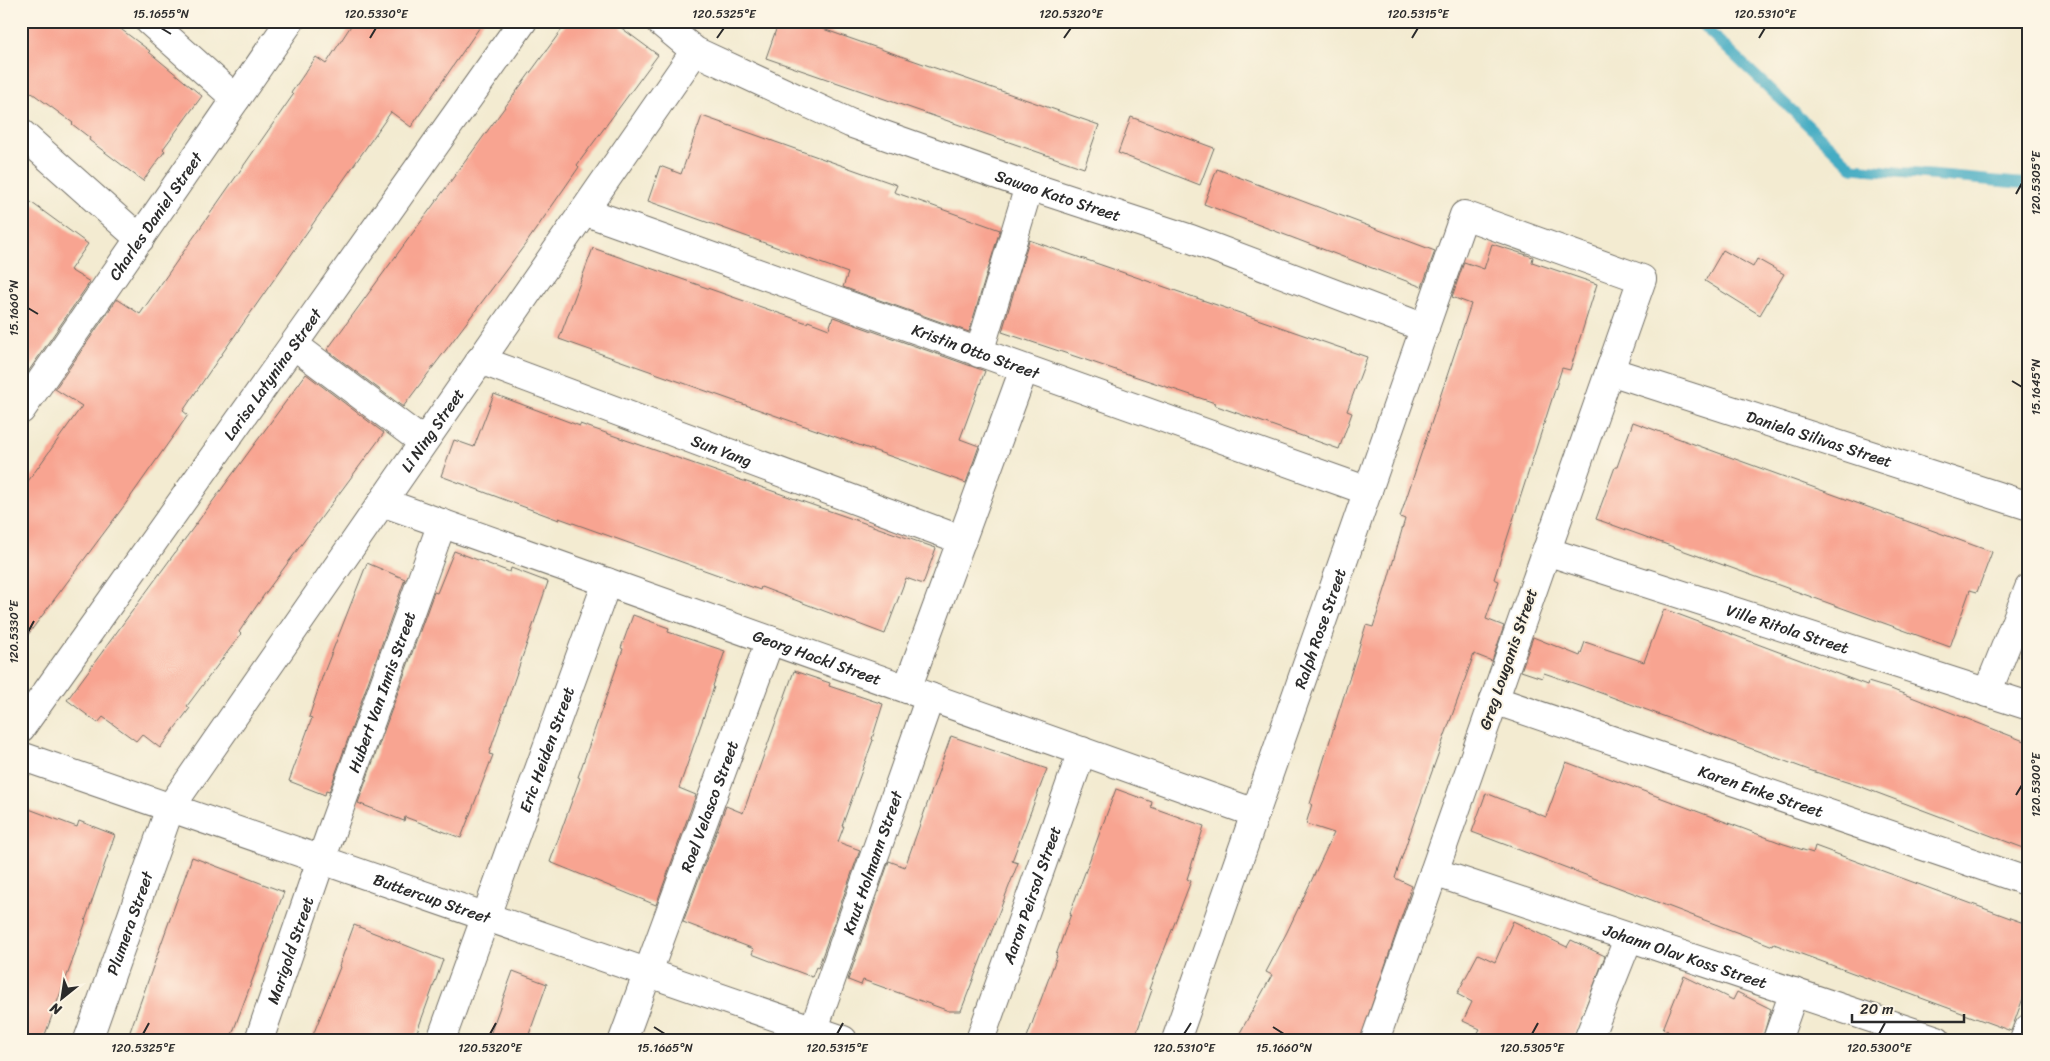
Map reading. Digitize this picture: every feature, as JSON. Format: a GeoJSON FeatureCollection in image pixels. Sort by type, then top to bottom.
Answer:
{"type":"FeatureCollection","features":[{"type":"Feature","properties":{"kind":"street"},"geometry":{"type":"LineString","coordinates":[[149,21],[236,99]]}},
{"type":"Feature","properties":{"kind":"street","name":"Charles Daniel Street"},"geometry":{"type":"LineString","coordinates":[[21,410],[290,21]]}},
{"type":"Feature","properties":{"kind":"street","name":"Larisa Latynina Street"},"geometry":{"type":"LineString","coordinates":[[21,728],[523,21]]}},
{"type":"Feature","properties":{"kind":"street","name":"Sawao Kato Street"},"geometry":{"type":"LineString","coordinates":[[659,21],[694,51],[850,123],[1029,186],[1191,239],[1425,328]]}},
{"type":"Feature","properties":{"kind":"street","name":"Li Ning Street"},"geometry":{"type":"LineString","coordinates":[[170,808],[694,51]]}},
{"type":"Feature","properties":{"kind":"street"},"geometry":{"type":"LineString","coordinates":[[21,133],[140,239]]}},
{"type":"Feature","properties":{"kind":"street"},"geometry":{"type":"LineString","coordinates":[[979,354],[1029,186]]}},
{"type":"Feature","properties":{"kind":"street","name":"Kristin Otto Street"},"geometry":{"type":"LineString","coordinates":[[584,211],[979,354],[1368,491]]}},
{"type":"Feature","properties":{"kind":"street","name":"Ralph Rose Street"},"geometry":{"type":"LineString","coordinates":[[1176,1040],[1464,215]]}},
{"type":"Feature","properties":{"kind":"street","name":"Greg Louganis Street"},"geometry":{"type":"LineString","coordinates":[[1375,1040],[1642,279],[1464,215]]}},
{"type":"Feature","properties":{"kind":"street"},"geometry":{"type":"LineString","coordinates":[[294,345],[423,442]]}},
{"type":"Feature","properties":{"kind":"street","name":"Sun Yang"},"geometry":{"type":"LineString","coordinates":[[480,360],[962,540]]}},
{"type":"Feature","properties":{"kind":"street","name":"Knut Holmann Street"},"geometry":{"type":"LineString","coordinates":[[812,1035],[918,693],[962,540],[1024,369]]}},
{"type":"Feature","properties":{"kind":"street","name":"Daniela Silivas Street"},"geometry":{"type":"LineString","coordinates":[[1610,371],[2029,506]]}},
{"type":"Feature","properties":{"kind":"street","name":"Georg Hackl Street"},"geometry":{"type":"LineString","coordinates":[[382,502],[1255,813]]}},
{"type":"Feature","properties":{"kind":"street","name":"Hubert Van Innis Street"},"geometry":{"type":"LineString","coordinates":[[321,860],[442,523]]}},
{"type":"Feature","properties":{"kind":"street","name":"Ville Ritola Street"},"geometry":{"type":"LineString","coordinates":[[1546,551],[2029,706]]}},
{"type":"Feature","properties":{"kind":"street","name":"Eric Heiden Street"},"geometry":{"type":"LineString","coordinates":[[441,1040],[607,582]]}},
{"type":"Feature","properties":{"kind":"street"},"geometry":{"type":"LineString","coordinates":[[1987,693],[2029,588]]}},
{"type":"Feature","properties":{"kind":"street","name":"Roel Velasco Street"},"geometry":{"type":"LineString","coordinates":[[623,1040],[770,640]]}},
{"type":"Feature","properties":{"kind":"street","name":"Karen Enke Street"},"geometry":{"type":"LineString","coordinates":[[1494,700],[2029,882]]}},
{"type":"Feature","properties":{"kind":"street","name":"Aaron Peirsol Street"},"geometry":{"type":"LineString","coordinates":[[980,1040],[1082,751]]}},
{"type":"Feature","properties":{"kind":"street","name":"Buttercup Street"},"geometry":{"type":"LineString","coordinates":[[21,756],[647,972],[812,1035],[843,1040]]}},
{"type":"Feature","properties":{"kind":"street","name":"Plumera Street"},"geometry":{"type":"LineString","coordinates":[[88,1040],[170,808]]}},
{"type":"Feature","properties":{"kind":"street","name":"Marigold Street"},"geometry":{"type":"LineString","coordinates":[[259,1040],[321,860]]}},
{"type":"Feature","properties":{"kind":"street","name":"Johann Olav Koss Street"},"geometry":{"type":"LineString","coordinates":[[1434,872],[1937,1040]]}},
{"type":"Feature","properties":{"kind":"street"},"geometry":{"type":"LineString","coordinates":[[1588,1040],[1629,937]]}},
{"type":"Feature","properties":{"kind":"street"},"geometry":{"type":"LineString","coordinates":[[1777,1040],[1794,992]]}},
{"type":"Feature","properties":{"kind":"street"},"geometry":{"type":"LineString","coordinates":[[2024,1040],[2029,1028]]}},
{"type":"Feature","properties":{"kind":"building"},"geometry":{"type":"Polygon","coordinates":[[[21,21],[110,21],[150,51],[202,96],[163,149],[165,151],[143,181],[89,140],[90,138],[73,123],[21,85],[21,21]]]}},
{"type":"Feature","properties":{"kind":"building"},"geometry":{"type":"Polygon","coordinates":[[[354,21],[484,21],[411,127],[391,112],[183,411],[188,415],[124,506],[21,644],[21,491],[82,406],[55,389],[117,299],[140,314],[293,95],[291,93],[316,57],[326,64],[354,21]]]}},
{"type":"Feature","properties":{"kind":"building"},"geometry":{"type":"Polygon","coordinates":[[[568,21],[612,21],[658,55],[577,165],[579,167],[527,242],[403,407],[327,350],[568,21]]]}},
{"type":"Feature","properties":{"kind":"building"},"geometry":{"type":"Polygon","coordinates":[[[779,21],[800,21],[1099,125],[1084,168],[766,58],[779,21]]]}},
{"type":"Feature","properties":{"kind":"building"},"geometry":{"type":"Polygon","coordinates":[[[702,116],[897,185],[894,192],[1000,230],[969,332],[843,287],[848,273],[648,201],[660,166],[681,174],[702,116]]]}},
{"type":"Feature","properties":{"kind":"building"},"geometry":{"type":"Polygon","coordinates":[[[1131,117],[1214,148],[1200,185],[1118,153],[1131,117]]]}},
{"type":"Feature","properties":{"kind":"building"},"geometry":{"type":"Polygon","coordinates":[[[1217,169],[1435,251],[1422,287],[1204,204],[1217,169]]]}},
{"type":"Feature","properties":{"kind":"building"},"geometry":{"type":"Polygon","coordinates":[[[21,195],[88,244],[70,270],[90,282],[28,372],[21,368],[21,195]]]}},
{"type":"Feature","properties":{"kind":"building"},"geometry":{"type":"Polygon","coordinates":[[[1029,240],[1367,357],[1347,411],[1352,413],[1339,449],[1214,405],[1215,403],[1002,332],[1029,240]]]}},
{"type":"Feature","properties":{"kind":"building"},"geometry":{"type":"Polygon","coordinates":[[[1492,244],[1533,257],[1532,262],[1597,284],[1570,370],[1562,368],[1494,579],[1499,581],[1486,619],[1504,626],[1492,661],[1474,654],[1409,836],[1395,878],[1412,886],[1360,1040],[1236,1040],[1272,975],[1266,972],[1334,833],[1306,824],[1312,804],[1310,804],[1366,625],[1373,627],[1405,519],[1400,517],[1471,304],[1452,297],[1464,262],[1484,269],[1492,244]]]}},
{"type":"Feature","properties":{"kind":"building"},"geometry":{"type":"Polygon","coordinates":[[[593,248],[807,323],[808,321],[829,329],[833,317],[985,371],[960,439],[979,446],[966,483],[559,339],[593,248]]]}},
{"type":"Feature","properties":{"kind":"building"},"geometry":{"type":"Polygon","coordinates":[[[1723,250],[1753,267],[1757,259],[1784,274],[1760,315],[1705,281],[1723,250]]]}},
{"type":"Feature","properties":{"kind":"building"},"geometry":{"type":"Polygon","coordinates":[[[306,374],[384,433],[264,595],[239,632],[241,634],[187,706],[190,708],[160,748],[142,734],[136,741],[103,717],[98,723],[67,700],[306,374]]]}},
{"type":"Feature","properties":{"kind":"building"},"geometry":{"type":"Polygon","coordinates":[[[494,394],[580,426],[580,424],[936,548],[923,584],[906,578],[885,634],[761,587],[760,590],[559,518],[559,520],[441,476],[454,440],[474,447],[494,394]]]}},
{"type":"Feature","properties":{"kind":"building"},"geometry":{"type":"Polygon","coordinates":[[[1633,422],[1992,552],[1977,592],[1970,590],[1950,647],[1596,519],[1633,422]]]}},
{"type":"Feature","properties":{"kind":"building"},"geometry":{"type":"Polygon","coordinates":[[[454,551],[510,572],[511,568],[548,582],[489,754],[493,755],[461,838],[405,817],[404,821],[358,803],[434,592],[437,593],[454,551]]]}},
{"type":"Feature","properties":{"kind":"building"},"geometry":{"type":"Polygon","coordinates":[[[367,563],[405,579],[329,792],[326,791],[325,795],[289,781],[312,718],[309,717],[323,675],[367,563]]]}},
{"type":"Feature","properties":{"kind":"building"},"geometry":{"type":"Polygon","coordinates":[[[1664,609],[1867,685],[1868,682],[1891,689],[2029,743],[2029,850],[1859,786],[1809,770],[1582,686],[1544,673],[1542,678],[1521,671],[1533,637],[1580,656],[1585,642],[1644,662],[1664,609]]]}},
{"type":"Feature","properties":{"kind":"building"},"geometry":{"type":"Polygon","coordinates":[[[633,615],[669,628],[668,632],[725,651],[679,788],[696,795],[656,905],[550,862],[580,778],[578,777],[633,615]]]}},
{"type":"Feature","properties":{"kind":"building"},"geometry":{"type":"Polygon","coordinates":[[[794,671],[830,683],[829,686],[883,704],[873,740],[838,842],[860,850],[818,968],[816,967],[812,977],[752,954],[754,949],[683,922],[726,806],[743,813],[794,671]]]}},
{"type":"Feature","properties":{"kind":"building"},"geometry":{"type":"Polygon","coordinates":[[[951,736],[1047,769],[1012,861],[1018,863],[961,1011],[949,1011],[863,980],[861,985],[848,980],[889,861],[905,867],[951,736]]]}},
{"type":"Feature","properties":{"kind":"building"},"geometry":{"type":"Polygon","coordinates":[[[1566,762],[1784,844],[1813,853],[1815,846],[2029,925],[2029,982],[2011,1031],[1774,944],[1773,946],[1472,832],[1486,793],[1546,817],[1566,762]]]}},
{"type":"Feature","properties":{"kind":"building"},"geometry":{"type":"Polygon","coordinates":[[[1116,789],[1152,802],[1151,807],[1204,826],[1187,879],[1191,881],[1149,989],[1152,990],[1134,1040],[1026,1040],[1057,956],[1070,913],[1116,789]]]}},
{"type":"Feature","properties":{"kind":"building"},"geometry":{"type":"Polygon","coordinates":[[[21,806],[77,827],[79,821],[115,835],[71,965],[43,1040],[21,1040],[21,806]]]}},
{"type":"Feature","properties":{"kind":"building"},"geometry":{"type":"Polygon","coordinates":[[[192,857],[284,892],[269,935],[230,1040],[127,1040],[192,857]]]}},
{"type":"Feature","properties":{"kind":"building"},"geometry":{"type":"Polygon","coordinates":[[[1513,921],[1567,947],[1571,940],[1605,956],[1573,1040],[1474,1040],[1480,1029],[1463,1021],[1472,1002],[1457,994],[1478,954],[1495,962],[1513,921]]]}},
{"type":"Feature","properties":{"kind":"building"},"geometry":{"type":"Polygon","coordinates":[[[354,925],[443,960],[414,1040],[311,1040],[340,967],[354,925]]]}},
{"type":"Feature","properties":{"kind":"building"},"geometry":{"type":"Polygon","coordinates":[[[513,971],[547,984],[527,1040],[488,1040],[513,971]]]}},
{"type":"Feature","properties":{"kind":"building"},"geometry":{"type":"Polygon","coordinates":[[[1684,976],[1733,1000],[1737,992],[1771,1009],[1762,1040],[1664,1040],[1668,1031],[1663,1029],[1684,976]]]}},
{"type":"Feature","properties":{"kind":"waterway"},"geometry":{"type":"LineString","coordinates":[[1698,21],[1853,168],[2029,184]]}}]}
